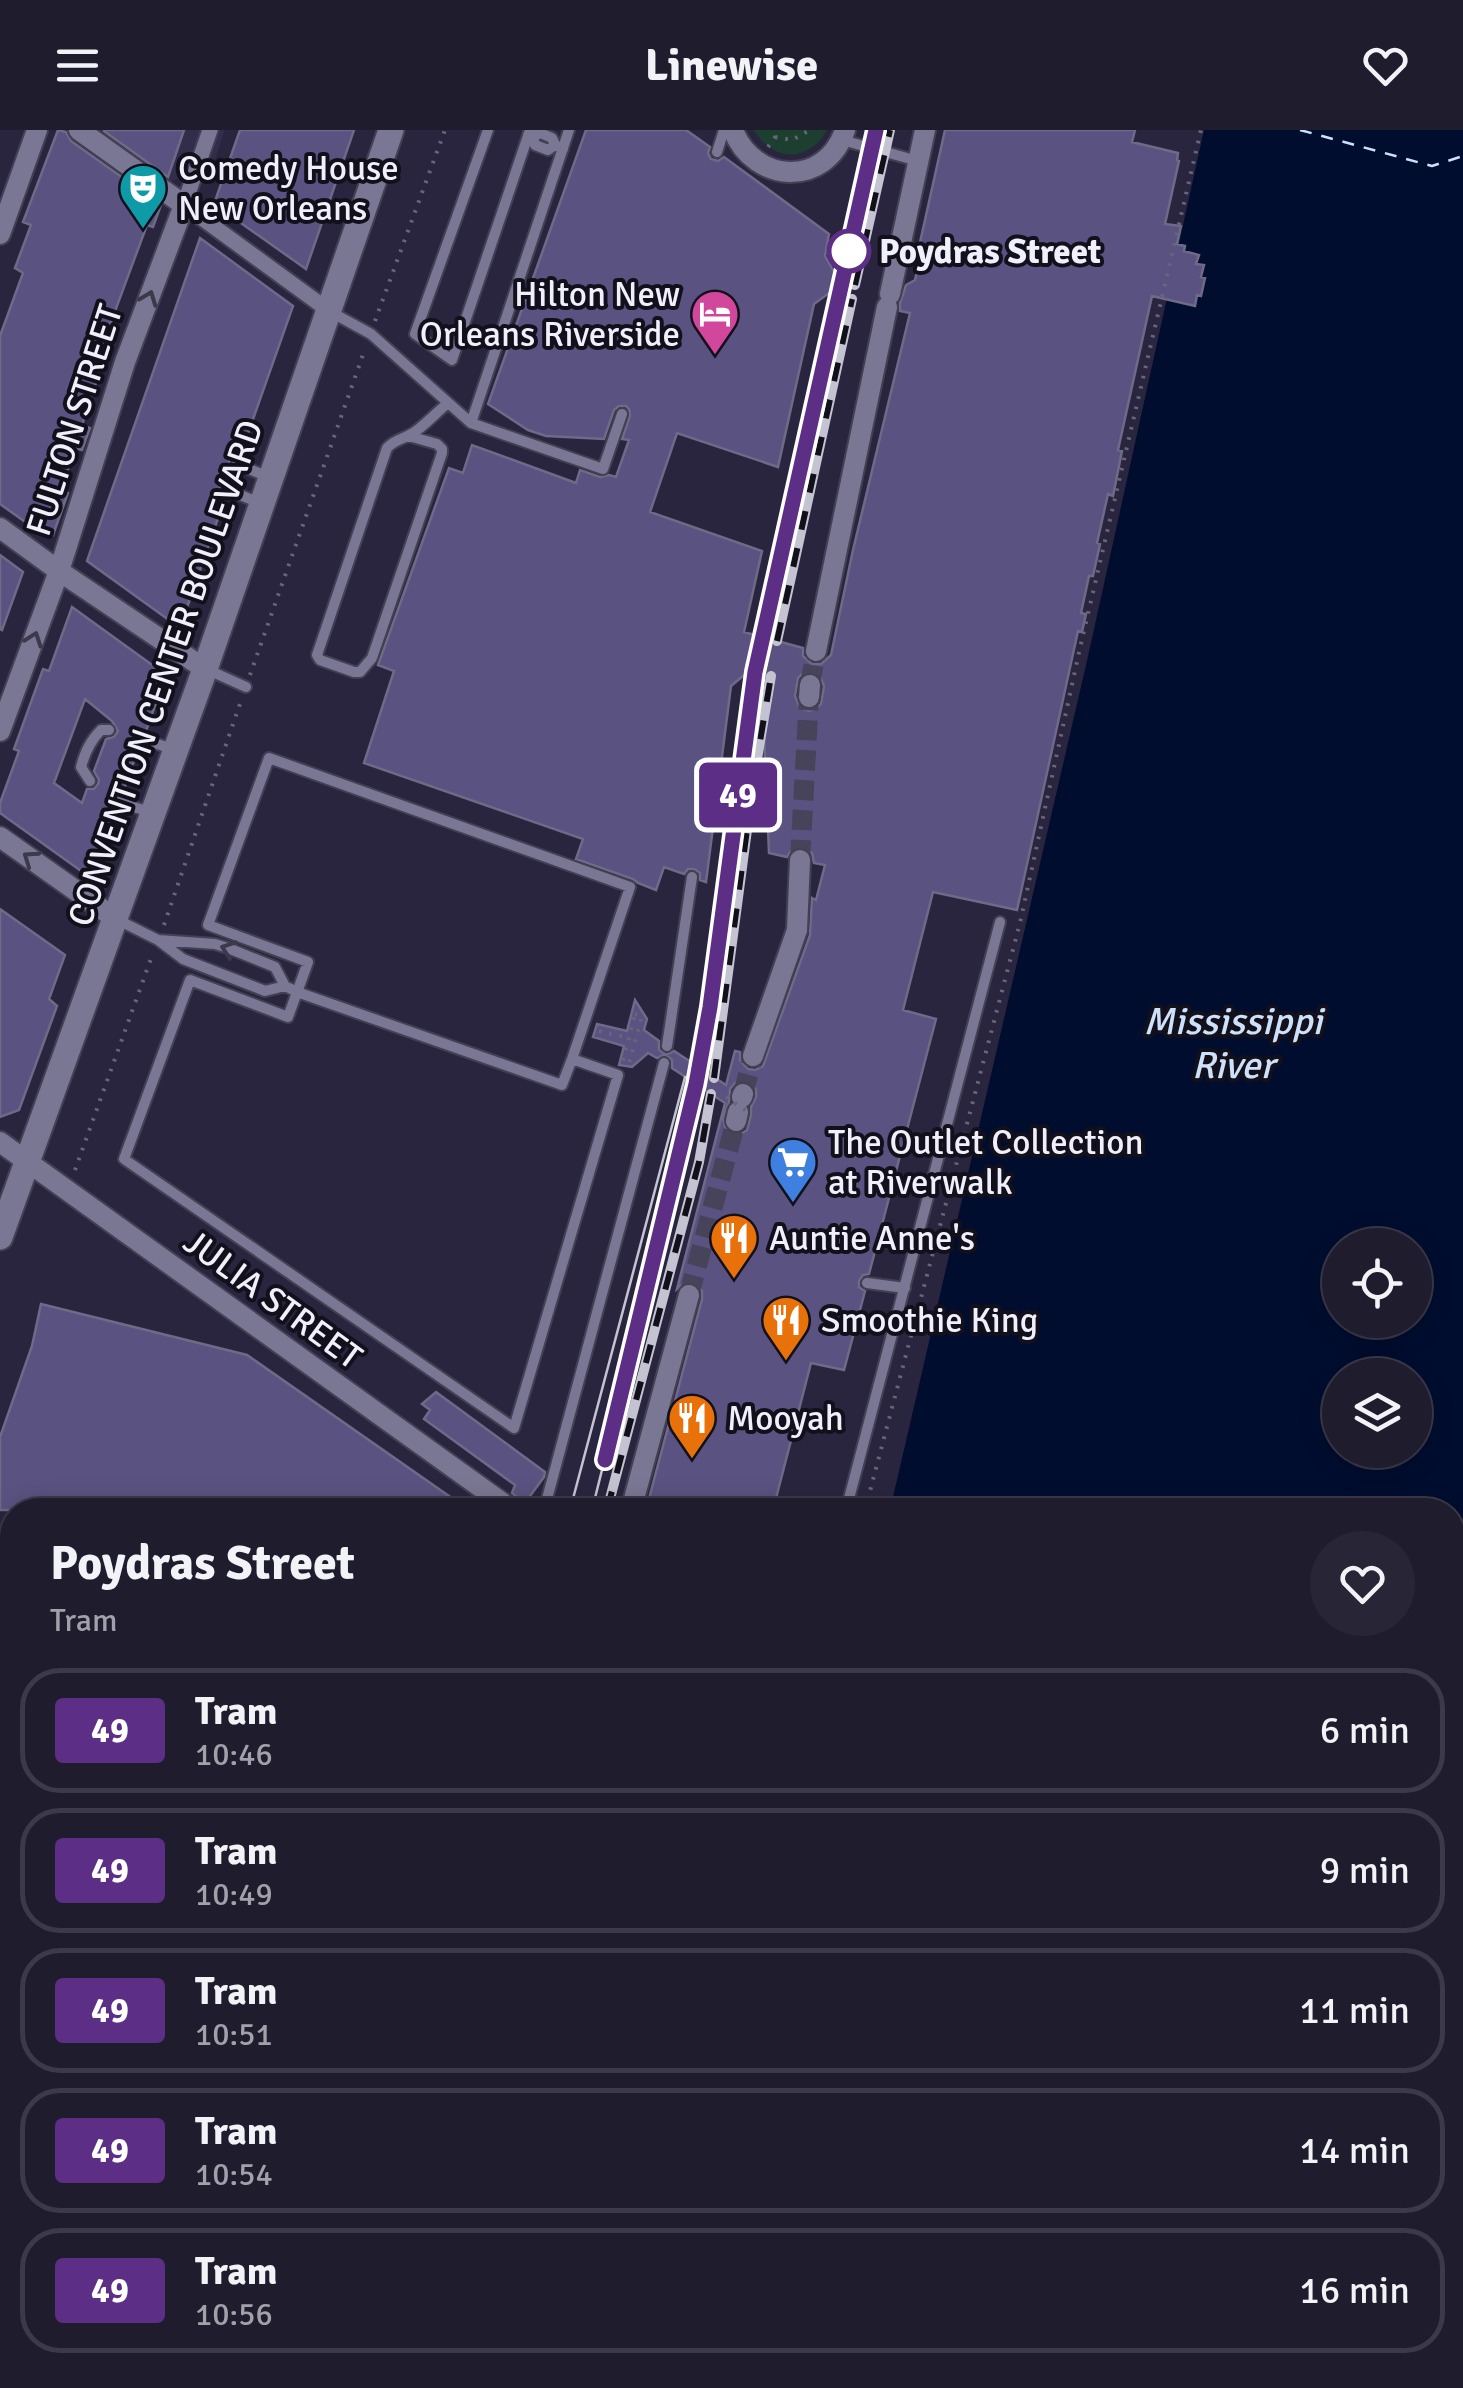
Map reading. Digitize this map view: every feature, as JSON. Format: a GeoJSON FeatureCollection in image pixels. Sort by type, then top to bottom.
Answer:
{"type":"FeatureCollection","features":[{"type":"Feature","properties":{"kind":"street"},"geometry":{"type":"LineString","coordinates":[[0,234],[6,198],[37,130]]}},
{"type":"Feature","properties":{"kind":"street"},"geometry":{"type":"LineString","coordinates":[[79,130],[328,310]]}},
{"type":"Feature","properties":{"kind":"street","name":"FULTON STREET"},"geometry":{"type":"LineString","coordinates":[[0,731],[59,571],[124,362],[210,130]]}},
{"type":"Feature","properties":{"kind":"street","name":"CONVENTION CENTER BOULEVARD"},"geometry":{"type":"LineString","coordinates":[[0,1236],[205,669],[391,130]]}},
{"type":"Feature","properties":{"kind":"street"},"geometry":{"type":"LineString","coordinates":[[732,130],[746,154],[757,163],[788,173],[820,164],[843,135]]}},
{"type":"Feature","properties":{"kind":"street"},"geometry":{"type":"LineString","coordinates":[[816,651],[925,130]]}},
{"type":"Feature","properties":{"kind":"street"},"geometry":{"type":"LineString","coordinates":[[0,528],[205,669]]}},
{"type":"Feature","properties":{"kind":"street"},"geometry":{"type":"LineString","coordinates":[[0,836],[116,919]]}},
{"type":"Feature","properties":{"kind":"street"},"geometry":{"type":"LineString","coordinates":[[754,1056],[797,930],[800,860]]}},
{"type":"Feature","properties":{"kind":"street","name":"JULIA STREET"},"geometry":{"type":"LineString","coordinates":[[0,1142],[495,1498]]}},
{"type":"Feature","properties":{"kind":"street"},"geometry":{"type":"LineString","coordinates":[[635,1498],[689,1295]]}},
{"type":"Feature","properties":{"kind":"lane"},"geometry":{"type":"LineString","coordinates":[[488,130],[415,334],[452,360],[530,134],[552,138],[559,147]]}},
{"type":"Feature","properties":{"kind":"lane"},"geometry":{"type":"LineString","coordinates":[[472,423],[559,147],[569,130]]}},
{"type":"Feature","properties":{"kind":"lane"},"geometry":{"type":"LineString","coordinates":[[717,152],[724,130]]}},
{"type":"Feature","properties":{"kind":"lane"},"geometry":{"type":"LineString","coordinates":[[843,135],[918,160]]}},
{"type":"Feature","properties":{"kind":"lane"},"geometry":{"type":"LineString","coordinates":[[328,310],[371,334],[472,423],[603,469],[622,414]]}},
{"type":"Feature","properties":{"kind":"lane"},"geometry":{"type":"LineString","coordinates":[[409,436],[437,444],[442,453],[372,658],[360,672],[354,672],[316,655],[386,448],[392,441],[409,436],[448,403]]}},
{"type":"Feature","properties":{"kind":"lane"},"geometry":{"type":"LineString","coordinates":[[237,464],[272,478]]}},
{"type":"Feature","properties":{"kind":"lane"},"geometry":{"type":"LineString","coordinates":[[228,490],[263,504]]}},
{"type":"Feature","properties":{"kind":"lane"},"geometry":{"type":"LineString","coordinates":[[205,669],[246,687]]}},
{"type":"Feature","properties":{"kind":"lane"},"geometry":{"type":"LineString","coordinates":[[90,781],[81,767],[84,755],[93,738],[102,730],[109,730]]}},
{"type":"Feature","properties":{"kind":"lane"},"geometry":{"type":"LineString","coordinates":[[142,739],[176,750]]}},
{"type":"Feature","properties":{"kind":"lane"},"geometry":{"type":"LineString","coordinates":[[158,940],[228,948],[275,967],[285,986],[297,992],[562,1084],[630,887],[269,758],[208,924],[308,962],[297,992],[288,1017],[190,980],[124,1159],[514,1428],[618,1075],[572,1059]]}},
{"type":"Feature","properties":{"kind":"lane"},"geometry":{"type":"LineString","coordinates":[[120,800],[154,812]]}},
{"type":"Feature","properties":{"kind":"lane"},"geometry":{"type":"LineString","coordinates":[[667,1046],[692,877]]}},
{"type":"Feature","properties":{"kind":"lane"},"geometry":{"type":"LineString","coordinates":[[116,919],[158,940],[182,959],[265,991],[285,986]]}},
{"type":"Feature","properties":{"kind":"lane"},"geometry":{"type":"LineString","coordinates":[[849,1498],[1000,922]]}},
{"type":"Feature","properties":{"kind":"lane"},"geometry":{"type":"LineString","coordinates":[[547,1498],[664,1064]]}},
{"type":"Feature","properties":{"kind":"lane"},"geometry":{"type":"LineString","coordinates":[[867,1284],[904,1288]]}},
{"type":"Feature","properties":{"kind":"path"},"geometry":{"type":"LineString","coordinates":[[73,1174],[445,130]]}},
{"type":"Feature","properties":{"kind":"path"},"geometry":{"type":"LineString","coordinates":[[775,137],[792,140],[810,130]]}},
{"type":"Feature","properties":{"kind":"path"},"geometry":{"type":"LineString","coordinates":[[868,1498],[1020,923],[1200,130]]}},
{"type":"Feature","properties":{"kind":"path"},"geometry":{"type":"LineString","coordinates":[[635,1014],[642,1016],[636,1037],[626,1062],[635,1014]]}},
{"type":"Feature","properties":{"kind":"path"},"geometry":{"type":"LineString","coordinates":[[608,1034],[628,1038]]}},
{"type":"Feature","properties":{"kind":"path"},"geometry":{"type":"LineString","coordinates":[[636,1037],[644,1042]]}},
{"type":"Feature","properties":{"kind":"shaded area"},"geometry":{"type":"Polygon","coordinates":[[[96,130],[225,130],[211,171],[167,182],[96,130]]]}},
{"type":"Feature","properties":{"kind":"green space"},"geometry":{"type":"Polygon","coordinates":[[[754,130],[827,130],[811,148],[790,154],[770,148],[754,130]]]}},
{"type":"Feature","properties":{"kind":"water","name":"Mississippi River"},"geometry":{"type":"Polygon","coordinates":[[[1204,130],[1463,130],[1463,1498],[893,1498],[1087,661],[1204,130]]]}},
{"type":"Feature","properties":{"kind":"building"},"geometry":{"type":"Polygon","coordinates":[[[58,130],[66,132],[71,141],[161,205],[153,227],[147,225],[98,357],[103,361],[82,425],[90,428],[82,450],[75,448],[61,490],[68,493],[53,535],[46,532],[45,536],[0,504],[0,336],[23,273],[15,268],[31,225],[23,222],[58,130]]]}},
{"type":"Feature","properties":{"kind":"building"},"geometry":{"type":"Polygon","coordinates":[[[104,130],[184,130],[168,177],[104,131],[104,130]]]}},
{"type":"Feature","properties":{"kind":"building"},"geometry":{"type":"Polygon","coordinates":[[[240,130],[354,130],[306,269],[214,204],[240,130]]]}},
{"type":"Feature","properties":{"kind":"building"},"geometry":{"type":"Polygon","coordinates":[[[586,130],[686,130],[710,147],[711,159],[718,161],[724,157],[829,234],[825,256],[849,298],[829,293],[814,304],[778,467],[677,433],[650,512],[762,551],[744,632],[803,648],[803,656],[812,664],[821,664],[831,655],[910,313],[900,311],[900,303],[906,285],[915,280],[945,130],[1135,130],[1132,142],[1178,153],[1165,224],[1181,226],[1177,244],[1185,246],[1184,251],[1199,255],[1196,264],[1204,265],[1201,296],[1197,295],[1195,306],[1152,296],[1118,450],[1122,451],[1113,496],[1108,494],[1093,576],[1089,576],[1081,613],[1086,614],[1082,632],[1078,631],[1017,910],[933,892],[903,1010],[936,1019],[869,1274],[859,1281],[859,1287],[865,1291],[844,1370],[811,1363],[776,1498],[649,1498],[702,1299],[702,1291],[693,1282],[685,1282],[677,1289],[725,1103],[672,1068],[672,1060],[666,1055],[674,1051],[726,1085],[735,1051],[740,1052],[740,1060],[748,1069],[763,1066],[810,935],[812,898],[816,900],[825,865],[814,863],[812,853],[802,846],[793,848],[787,857],[769,853],[761,661],[731,686],[706,882],[700,880],[700,873],[694,869],[684,874],[664,867],[656,890],[576,859],[583,839],[364,763],[394,671],[378,665],[449,468],[463,473],[472,445],[576,483],[580,470],[600,477],[616,477],[629,440],[622,439],[629,409],[619,406],[614,410],[604,439],[546,436],[528,430],[488,404],[586,130]],[[810,671],[798,678],[795,696],[800,708],[809,711],[821,704],[824,686],[819,674],[810,671]],[[741,1080],[730,1089],[723,1118],[726,1130],[734,1134],[747,1130],[756,1097],[753,1084],[741,1080]]]}},
{"type":"Feature","properties":{"kind":"building"},"geometry":{"type":"Polygon","coordinates":[[[200,238],[293,306],[240,456],[229,462],[234,472],[231,482],[220,488],[225,498],[180,628],[87,561],[200,238]]]}},
{"type":"Feature","properties":{"kind":"building"},"geometry":{"type":"Polygon","coordinates":[[[0,555],[23,572],[2,630],[0,629],[0,555]]]}},
{"type":"Feature","properties":{"kind":"building"},"geometry":{"type":"Polygon","coordinates":[[[72,607],[166,675],[146,731],[135,735],[139,747],[123,792],[115,792],[111,797],[116,809],[91,878],[0,813],[19,751],[14,749],[43,669],[49,671],[72,607]],[[85,699],[54,783],[82,803],[87,789],[98,784],[94,771],[106,739],[118,731],[112,721],[85,699]]]}},
{"type":"Feature","properties":{"kind":"building"},"geometry":{"type":"Polygon","coordinates":[[[0,909],[65,955],[49,999],[57,1006],[19,1110],[0,1117],[0,909]]]}},
{"type":"Feature","properties":{"kind":"building"},"geometry":{"type":"Polygon","coordinates":[[[635,1000],[647,1019],[644,1030],[659,1041],[659,1050],[665,1054],[657,1058],[648,1053],[632,1067],[619,1065],[624,1046],[593,1037],[597,1024],[627,1031],[635,1000]]]}},
{"type":"Feature","properties":{"kind":"building"},"geometry":{"type":"Polygon","coordinates":[[[41,1304],[247,1355],[452,1498],[0,1498],[0,1437],[32,1346],[41,1304]]]}},
{"type":"Feature","properties":{"kind":"building"},"geometry":{"type":"Polygon","coordinates":[[[436,1392],[545,1472],[544,1477],[529,1498],[518,1498],[512,1493],[515,1485],[424,1419],[430,1410],[422,1404],[436,1392]]]}},
{"type":"Feature","properties":{"kind":"ferry route"},"geometry":{"type":"LineString","coordinates":[[1300,130],[1432,166],[1463,156]]}},
{"type":"Feature","properties":{"kind":"tunnel"},"geometry":{"type":"LineString","coordinates":[[810,685],[816,651]]}},
{"type":"Feature","properties":{"kind":"tunnel"},"geometry":{"type":"LineString","coordinates":[[800,860],[809,697]]}},
{"type":"Feature","properties":{"kind":"tunnel"},"geometry":{"type":"LineString","coordinates":[[743,1094],[753,1056]]}},
{"type":"Feature","properties":{"kind":"tunnel"},"geometry":{"type":"LineString","coordinates":[[689,1295],[736,1121]]}},
{"type":"Feature","properties":{"kind":"tram line"},"geometry":{"type":"LineString","coordinates":[[842,282],[876,130]]}},
{"type":"Feature","properties":{"kind":"tram line","name":"49"},"geometry":{"type":"LineString","coordinates":[[605,1460],[696,1084],[755,672],[876,130]]}},
{"type":"Feature","properties":{"kind":"tram line"},"geometry":{"type":"LineString","coordinates":[[762,637],[839,296]]}},
{"type":"Feature","properties":{"kind":"tram line"},"geometry":{"type":"LineString","coordinates":[[699,1067],[755,672]]}},
{"type":"Feature","properties":{"kind":"tram line"},"geometry":{"type":"LineString","coordinates":[[573,1498],[685,1077]]}},
{"type":"Feature","properties":{"kind":"tram line"},"geometry":{"type":"LineString","coordinates":[[595,1498],[679,1162]]}},
{"type":"Feature","properties":{"kind":"railway"},"geometry":{"type":"LineString","coordinates":[[855,285],[890,130]]}},
{"type":"Feature","properties":{"kind":"railway"},"geometry":{"type":"LineString","coordinates":[[777,641],[852,299]]}},
{"type":"Feature","properties":{"kind":"railway"},"geometry":{"type":"LineString","coordinates":[[714,1078],[771,676]]}},
{"type":"Feature","properties":{"kind":"railway"},"geometry":{"type":"LineString","coordinates":[[610,1498],[699,1162],[711,1094]]}},
{"type":"Feature","properties":{"kind":"place","name":"Comedy House New Orleans"},"geometry":{"type":"Point","coordinates":[143,230]}},
{"type":"Feature","properties":{"kind":"place","name":"Poydras Street"},"geometry":{"type":"Point","coordinates":[849,251]}},
{"type":"Feature","properties":{"kind":"place","name":"Hilton New Orleans Riverside"},"geometry":{"type":"Point","coordinates":[715,356]}},
{"type":"Feature","properties":{"kind":"place","name":"The Outlet Collection at Riverwalk"},"geometry":{"type":"Point","coordinates":[793,1204]}},
{"type":"Feature","properties":{"kind":"place","name":"Auntie Anne's"},"geometry":{"type":"Point","coordinates":[734,1280]}},
{"type":"Feature","properties":{"kind":"place","name":"Smoothie King"},"geometry":{"type":"Point","coordinates":[786,1362]}},
{"type":"Feature","properties":{"kind":"place","name":"Mooyah"},"geometry":{"type":"Point","coordinates":[692,1460]}}]}
